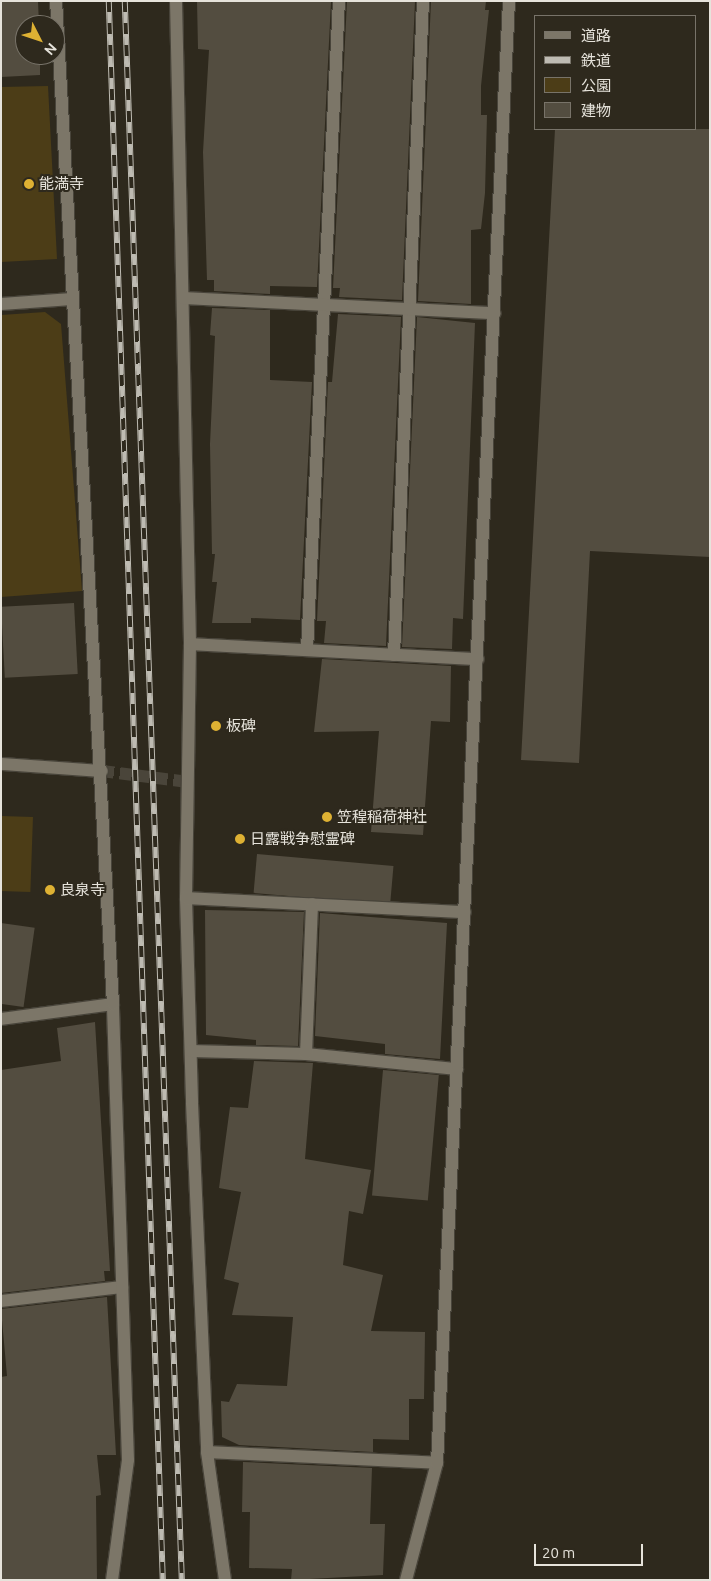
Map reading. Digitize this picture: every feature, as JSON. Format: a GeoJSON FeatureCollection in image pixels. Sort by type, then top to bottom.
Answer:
{"type":"FeatureCollection","features":[{"type":"Feature","properties":{"kind":"street"},"geometry":{"type":"LineString","coordinates":[[56,1],[72,299],[102,771],[113,1004],[128,1460],[112,1580]]}},
{"type":"Feature","properties":{"kind":"street"},"geometry":{"type":"LineString","coordinates":[[176,1],[190,644],[186,898],[207,1452],[225,1580]]}},
{"type":"Feature","properties":{"kind":"street"},"geometry":{"type":"LineString","coordinates":[[307,650],[339,1]]}},
{"type":"Feature","properties":{"kind":"street"},"geometry":{"type":"LineString","coordinates":[[394,655],[407,309],[423,1]]}},
{"type":"Feature","properties":{"kind":"street"},"geometry":{"type":"LineString","coordinates":[[406,1580],[437,1463],[510,1]]}},
{"type":"Feature","properties":{"kind":"street"},"geometry":{"type":"LineString","coordinates":[[182,298],[495,313]]}},
{"type":"Feature","properties":{"kind":"street"},"geometry":{"type":"LineString","coordinates":[[1,304],[72,299]]}},
{"type":"Feature","properties":{"kind":"street"},"geometry":{"type":"LineString","coordinates":[[190,644],[478,659]]}},
{"type":"Feature","properties":{"kind":"street"},"geometry":{"type":"LineString","coordinates":[[1,764],[102,771]]}},
{"type":"Feature","properties":{"kind":"street"},"geometry":{"type":"LineString","coordinates":[[186,898],[465,912]]}},
{"type":"Feature","properties":{"kind":"street"},"geometry":{"type":"LineString","coordinates":[[306,1054],[312,904]]}},
{"type":"Feature","properties":{"kind":"street"},"geometry":{"type":"LineString","coordinates":[[1,1019],[113,1004]]}},
{"type":"Feature","properties":{"kind":"street"},"geometry":{"type":"LineString","coordinates":[[191,1051],[306,1054],[457,1069]]}},
{"type":"Feature","properties":{"kind":"street"},"geometry":{"type":"LineString","coordinates":[[1,1301],[122,1287]]}},
{"type":"Feature","properties":{"kind":"street"},"geometry":{"type":"LineString","coordinates":[[207,1452],[437,1463]]}},
{"type":"Feature","properties":{"kind":"green space","name":"能満寺"},"geometry":{"type":"Polygon","coordinates":[[[48,86],[57,259],[1,262],[1,87],[48,86]]]}},
{"type":"Feature","properties":{"kind":"green space"},"geometry":{"type":"Polygon","coordinates":[[[45,312],[61,324],[82,591],[1,597],[1,315],[45,312]]]}},
{"type":"Feature","properties":{"kind":"green space"},"geometry":{"type":"Polygon","coordinates":[[[1,816],[33,817],[30,892],[1,891],[1,816]]]}},
{"type":"Feature","properties":{"kind":"building"},"geometry":{"type":"Polygon","coordinates":[[[1,1],[38,1],[39,15],[15,15],[15,65],[40,65],[40,75],[1,77],[1,1]]]}},
{"type":"Feature","properties":{"kind":"building"},"geometry":{"type":"Polygon","coordinates":[[[197,1],[331,1],[317,287],[270,286],[270,294],[214,291],[214,280],[207,280],[203,152],[209,50],[198,49],[197,1]]]}},
{"type":"Feature","properties":{"kind":"building"},"geometry":{"type":"Polygon","coordinates":[[[347,1],[415,1],[402,300],[339,297],[340,288],[333,288],[347,1]]]}},
{"type":"Feature","properties":{"kind":"building"},"geometry":{"type":"Polygon","coordinates":[[[431,1],[486,1],[485,10],[489,10],[481,86],[481,115],[487,115],[485,193],[481,229],[471,230],[471,304],[418,301],[431,1]]]}},
{"type":"Feature","properties":{"kind":"building"},"geometry":{"type":"Polygon","coordinates":[[[710,129],[710,557],[590,551],[579,763],[521,760],[555,130],[710,129]]]}},
{"type":"Feature","properties":{"kind":"building"},"geometry":{"type":"Polygon","coordinates":[[[212,308],[270,310],[270,380],[312,382],[300,620],[251,618],[251,623],[212,623],[217,582],[212,582],[215,554],[212,554],[210,444],[215,336],[210,335],[212,308]]]}},
{"type":"Feature","properties":{"kind":"building"},"geometry":{"type":"Polygon","coordinates":[[[338,314],[401,317],[386,646],[324,643],[326,621],[317,621],[328,382],[332,382],[338,314]]]}},
{"type":"Feature","properties":{"kind":"building"},"geometry":{"type":"Polygon","coordinates":[[[417,317],[475,323],[463,619],[453,618],[452,649],[402,647],[417,317]]]}},
{"type":"Feature","properties":{"kind":"building"},"geometry":{"type":"Polygon","coordinates":[[[74,603],[78,674],[5,678],[1,607],[74,603]]]}},
{"type":"Feature","properties":{"kind":"building"},"geometry":{"type":"Polygon","coordinates":[[[322,659],[451,666],[450,722],[431,721],[423,835],[371,832],[379,731],[314,732],[322,659]]]}},
{"type":"Feature","properties":{"kind":"building"},"geometry":{"type":"Polygon","coordinates":[[[257,854],[393,866],[390,905],[254,893],[257,854]]]}},
{"type":"Feature","properties":{"kind":"building"},"geometry":{"type":"Polygon","coordinates":[[[205,910],[304,912],[298,1046],[256,1045],[256,1040],[206,1035],[205,910]]]}},
{"type":"Feature","properties":{"kind":"building"},"geometry":{"type":"Polygon","coordinates":[[[320,913],[447,923],[440,1059],[385,1054],[385,1044],[315,1036],[320,913]]]}},
{"type":"Feature","properties":{"kind":"building"},"geometry":{"type":"Polygon","coordinates":[[[1,923],[35,928],[24,1007],[1,1004],[1,923]]]}},
{"type":"Feature","properties":{"kind":"building"},"geometry":{"type":"Polygon","coordinates":[[[95,1022],[110,1271],[104,1271],[105,1281],[1,1293],[1,1070],[61,1061],[57,1028],[95,1022]]]}},
{"type":"Feature","properties":{"kind":"building"},"geometry":{"type":"Polygon","coordinates":[[[254,1061],[313,1063],[305,1159],[371,1170],[363,1214],[349,1211],[343,1265],[383,1275],[371,1331],[425,1332],[424,1399],[409,1399],[409,1440],[373,1439],[373,1452],[239,1445],[222,1437],[221,1401],[229,1402],[237,1384],[287,1386],[293,1317],[232,1315],[239,1283],[224,1279],[241,1192],[219,1188],[230,1107],[248,1108],[254,1061]]]}},
{"type":"Feature","properties":{"kind":"building"},"geometry":{"type":"Polygon","coordinates":[[[383,1070],[439,1075],[428,1200],[372,1196],[383,1070]]]}},
{"type":"Feature","properties":{"kind":"building"},"geometry":{"type":"Polygon","coordinates":[[[107,1297],[116,1455],[97,1455],[101,1495],[96,1496],[97,1580],[1,1580],[1,1377],[7,1376],[1,1309],[107,1297]]]}},
{"type":"Feature","properties":{"kind":"building"},"geometry":{"type":"Polygon","coordinates":[[[243,1462],[372,1468],[370,1524],[385,1524],[383,1575],[291,1580],[292,1569],[249,1568],[250,1512],[242,1512],[243,1462]]]}},
{"type":"Feature","properties":{"kind":"tunnel"},"geometry":{"type":"LineString","coordinates":[[102,771],[188,782]]}},
{"type":"Feature","properties":{"kind":"railway"},"geometry":{"type":"LineString","coordinates":[[109,1],[163,1580]]}},
{"type":"Feature","properties":{"kind":"railway"},"geometry":{"type":"LineString","coordinates":[[125,1],[182,1580]]}},
{"type":"Feature","properties":{"kind":"place","name":"能満寺"},"geometry":{"type":"Point","coordinates":[29,184]}},
{"type":"Feature","properties":{"kind":"place","name":"板碑"},"geometry":{"type":"Point","coordinates":[216,726]}},
{"type":"Feature","properties":{"kind":"place","name":"笠䅣稲荷神社"},"geometry":{"type":"Point","coordinates":[327,817]}},
{"type":"Feature","properties":{"kind":"place","name":"日露戦争慰霊碑"},"geometry":{"type":"Point","coordinates":[240,839]}},
{"type":"Feature","properties":{"kind":"place","name":"良泉寺"},"geometry":{"type":"Point","coordinates":[50,890]}}]}
